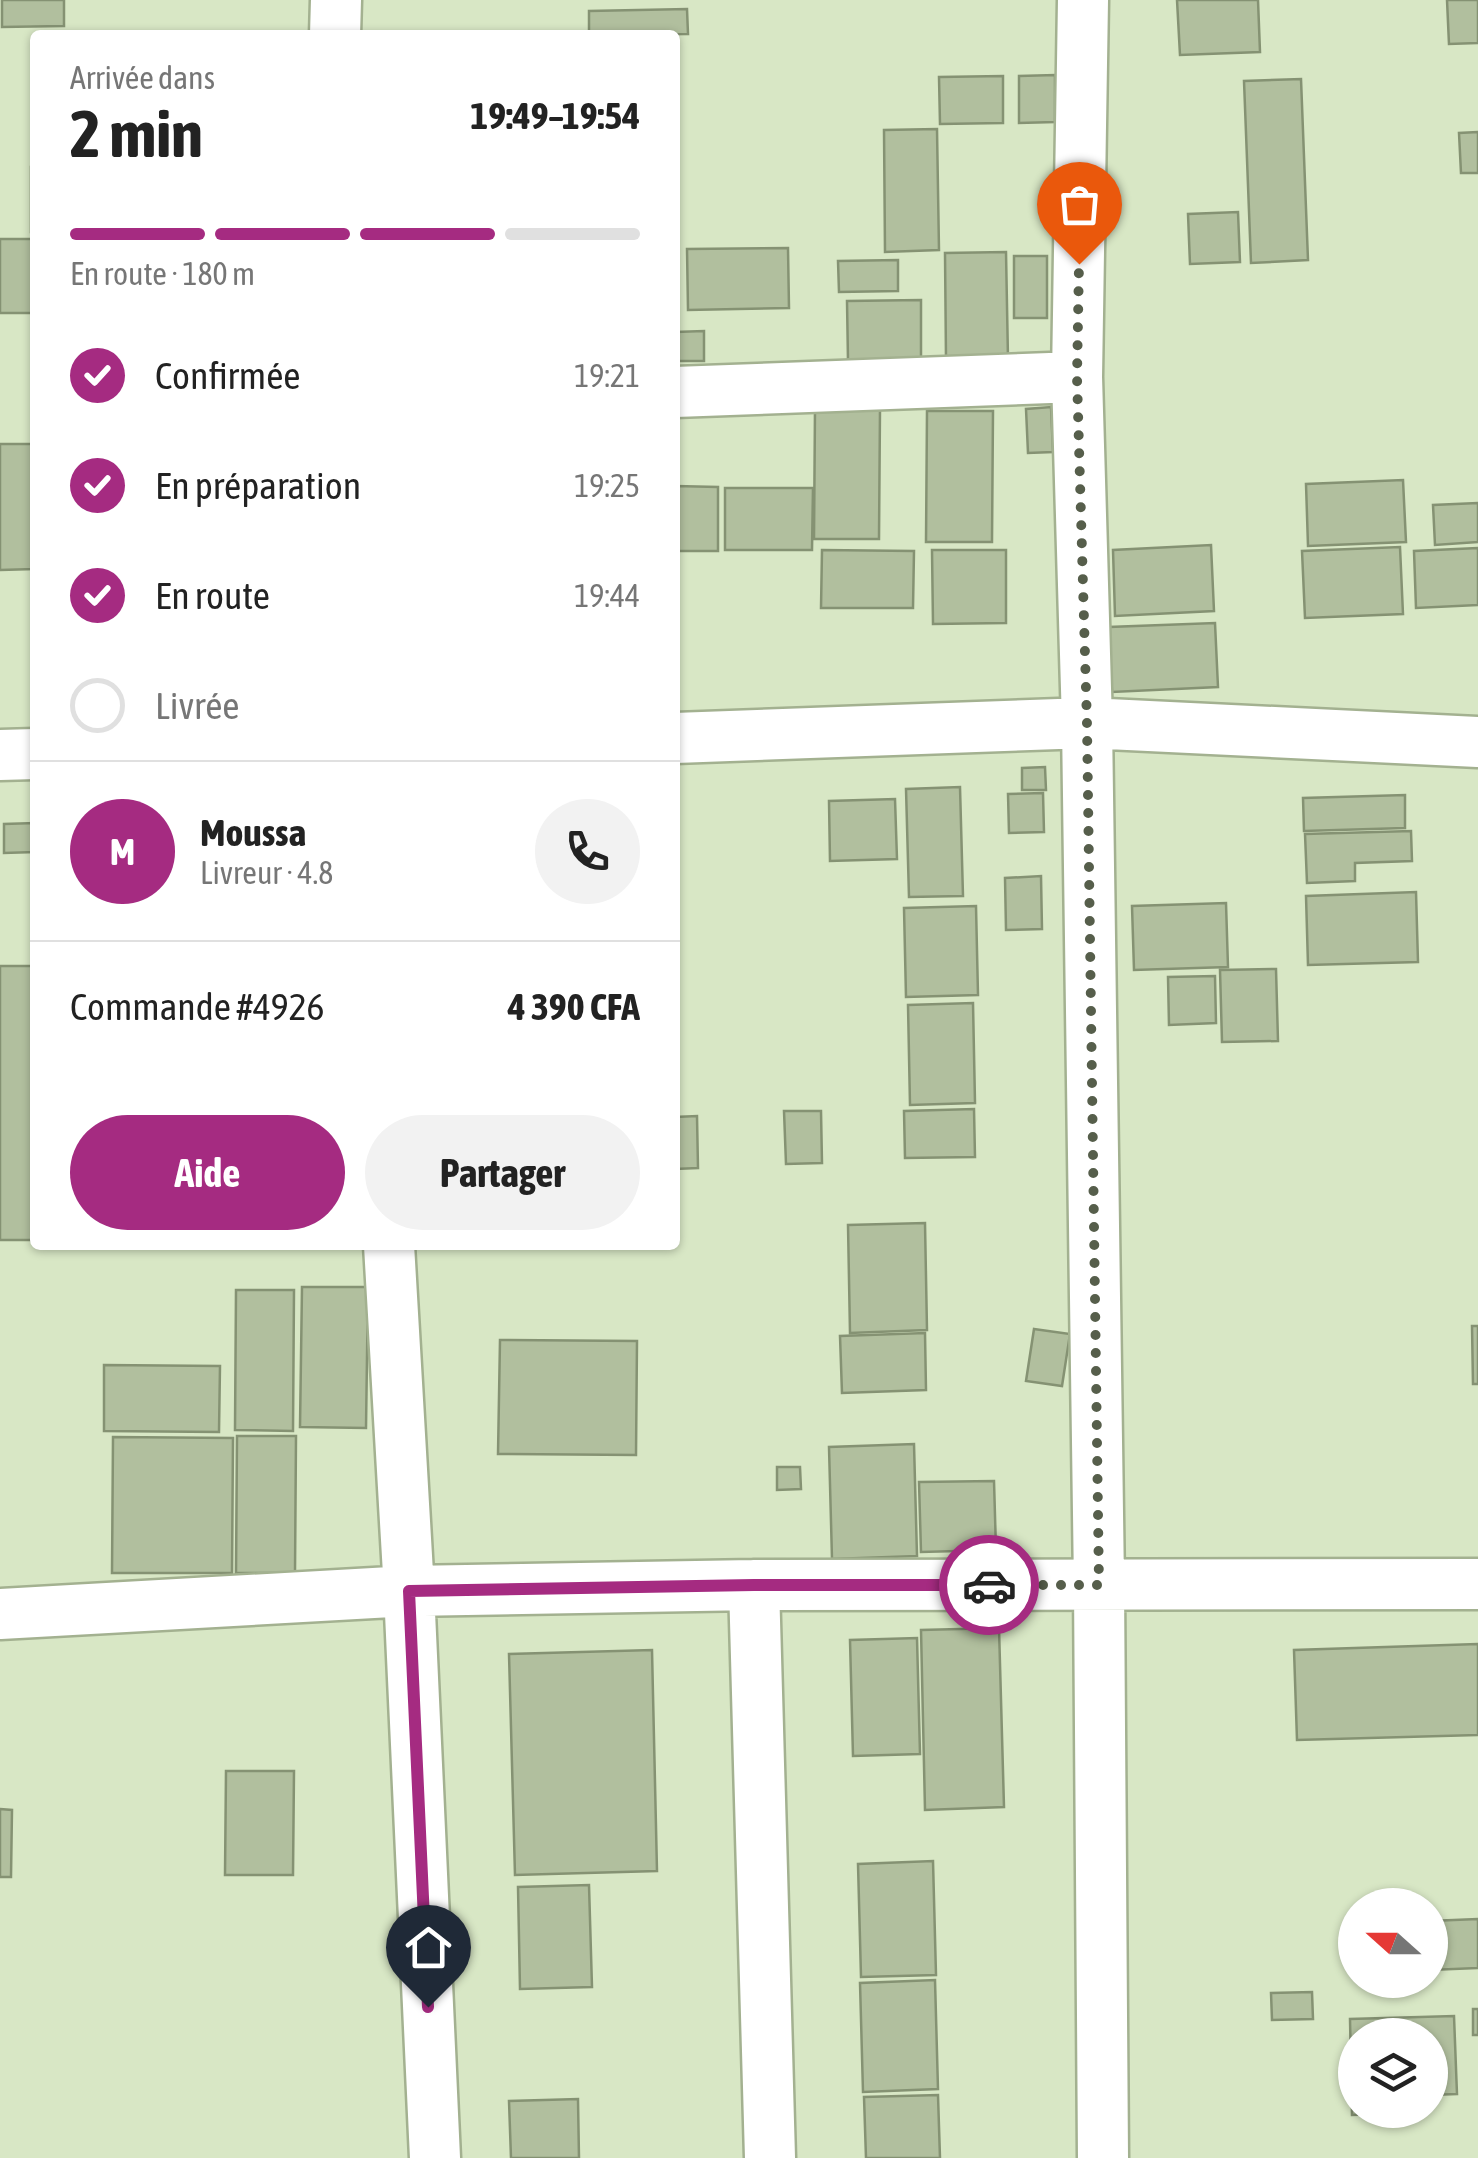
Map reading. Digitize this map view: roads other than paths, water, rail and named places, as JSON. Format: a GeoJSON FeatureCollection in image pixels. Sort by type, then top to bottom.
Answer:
{"type":"FeatureCollection","features":[{"type":"Feature","properties":{"kind":"street"},"geometry":{"type":"LineString","coordinates":[[335,30],[336,0]]}},
{"type":"Feature","properties":{"kind":"street"},"geometry":{"type":"LineString","coordinates":[[1082,0],[1077,377],[1087,724],[1103,2158]]}},
{"type":"Feature","properties":{"kind":"street"},"geometry":{"type":"LineString","coordinates":[[680,392],[1077,377]]}},
{"type":"Feature","properties":{"kind":"street"},"geometry":{"type":"LineString","coordinates":[[680,738],[1087,724],[1478,742]]}},
{"type":"Feature","properties":{"kind":"street"},"geometry":{"type":"LineString","coordinates":[[0,754],[30,754]]}},
{"type":"Feature","properties":{"kind":"street"},"geometry":{"type":"LineString","coordinates":[[389,1250],[435,2158]]}},
{"type":"Feature","properties":{"kind":"street"},"geometry":{"type":"LineString","coordinates":[[0,1614],[409,1591],[754,1585],[1478,1584]]}},
{"type":"Feature","properties":{"kind":"street"},"geometry":{"type":"LineString","coordinates":[[754,1585],[770,2158]]}}]}
